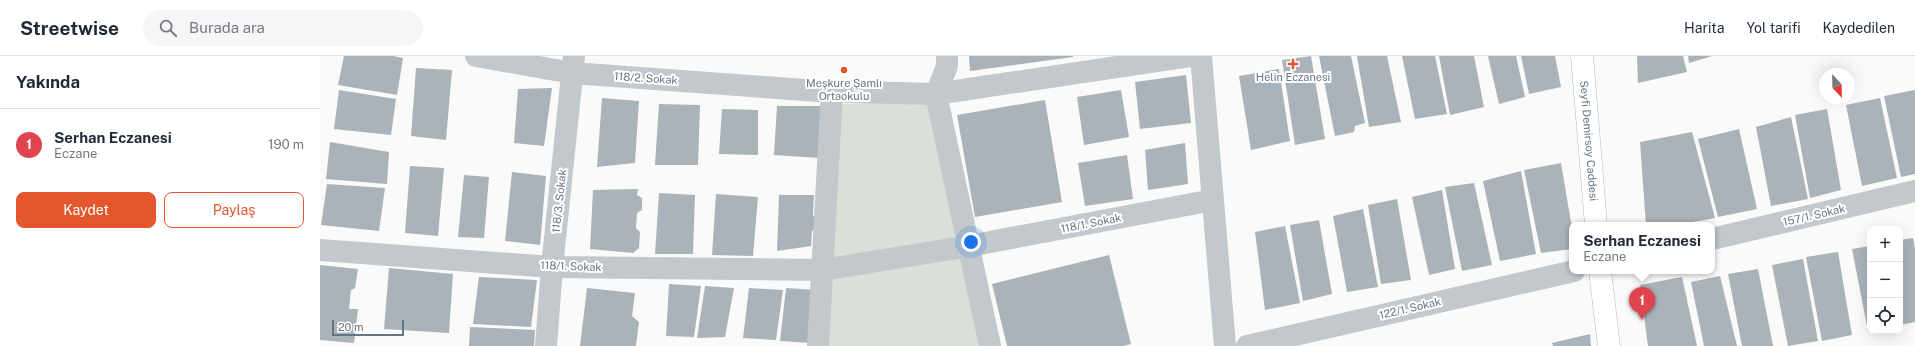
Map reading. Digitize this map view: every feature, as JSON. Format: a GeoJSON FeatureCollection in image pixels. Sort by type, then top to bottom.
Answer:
{"type":"FeatureCollection","features":[{"type":"Feature","properties":{"kind":"main road","name":"Seyfi Demirsoy Caddesi"},"geometry":{"type":"LineString","coordinates":[[1582,56],[1596,222]]}},
{"type":"Feature","properties":{"kind":"main road"},"geometry":{"type":"LineString","coordinates":[[1600,274],[1610,346]]}},
{"type":"Feature","properties":{"kind":"street","name":"118/2. Sokak"},"geometry":{"type":"LineString","coordinates":[[476,56],[573,64],[825,91],[936,94],[1190,56]]}},
{"type":"Feature","properties":{"kind":"street"},"geometry":{"type":"LineString","coordinates":[[947,56],[947,66],[936,94],[990,346]]}},
{"type":"Feature","properties":{"kind":"street"},"geometry":{"type":"LineString","coordinates":[[1201,56],[1225,346]]}},
{"type":"Feature","properties":{"kind":"street","name":"118/3. Sokak"},"geometry":{"type":"LineString","coordinates":[[546,346],[552,267],[573,64]]}},
{"type":"Feature","properties":{"kind":"street"},"geometry":{"type":"LineString","coordinates":[[818,346],[823,270],[825,91]]}},
{"type":"Feature","properties":{"kind":"street","name":"157/1. Sokak"},"geometry":{"type":"LineString","coordinates":[[1715,238],[1915,191]]}},
{"type":"Feature","properties":{"kind":"street","name":"118/1. Sokak"},"geometry":{"type":"LineString","coordinates":[[320,250],[552,267],[823,270],[969,246],[1213,200]]}},
{"type":"Feature","properties":{"kind":"street","name":"122/1. Sokak"},"geometry":{"type":"LineString","coordinates":[[1247,346],[1569,272]]}},
{"type":"Feature","properties":{"kind":"shaded area"},"geometry":{"type":"Polygon","coordinates":[[[929,101],[979,346],[827,346],[839,104],[929,101]]]}},
{"type":"Feature","properties":{"kind":"building"},"geometry":{"type":"Polygon","coordinates":[[[344,56],[393,56],[403,58],[397,95],[338,85],[344,56]]]}},
{"type":"Feature","properties":{"kind":"building"},"geometry":{"type":"Polygon","coordinates":[[[969,56],[1073,56],[1073,57],[970,71],[969,56]]]}},
{"type":"Feature","properties":{"kind":"building"},"geometry":{"type":"Polygon","coordinates":[[[1311,56],[1325,139],[1295,145],[1282,60],[1311,56]]]}},
{"type":"Feature","properties":{"kind":"building"},"geometry":{"type":"Polygon","coordinates":[[[1319,56],[1351,56],[1365,123],[1355,126],[1354,132],[1335,136],[1319,56]]]}},
{"type":"Feature","properties":{"kind":"building"},"geometry":{"type":"Polygon","coordinates":[[[1357,56],[1387,56],[1401,122],[1369,127],[1357,56]]]}},
{"type":"Feature","properties":{"kind":"building"},"geometry":{"type":"Polygon","coordinates":[[[1402,56],[1435,56],[1447,114],[1415,119],[1402,56]]]}},
{"type":"Feature","properties":{"kind":"building"},"geometry":{"type":"Polygon","coordinates":[[[1439,56],[1474,56],[1484,107],[1450,115],[1439,56]]]}},
{"type":"Feature","properties":{"kind":"building"},"geometry":{"type":"Polygon","coordinates":[[[1488,56],[1516,56],[1525,97],[1499,104],[1488,56]]]}},
{"type":"Feature","properties":{"kind":"building"},"geometry":{"type":"Polygon","coordinates":[[[1521,56],[1555,56],[1561,87],[1529,94],[1521,56]]]}},
{"type":"Feature","properties":{"kind":"building"},"geometry":{"type":"Polygon","coordinates":[[[1637,56],[1683,56],[1687,72],[1638,83],[1637,56]]]}},
{"type":"Feature","properties":{"kind":"building"},"geometry":{"type":"Polygon","coordinates":[[[1688,56],[1712,56],[1689,63],[1688,56]]]}},
{"type":"Feature","properties":{"kind":"building"},"geometry":{"type":"Polygon","coordinates":[[[416,68],[452,70],[446,140],[411,136],[416,68]]]}},
{"type":"Feature","properties":{"kind":"building"},"geometry":{"type":"Polygon","coordinates":[[[1279,69],[1290,141],[1251,150],[1239,76],[1279,69]]]}},
{"type":"Feature","properties":{"kind":"building"},"geometry":{"type":"Polygon","coordinates":[[[1186,75],[1191,123],[1140,129],[1135,82],[1186,75]]]}},
{"type":"Feature","properties":{"kind":"building"},"geometry":{"type":"Polygon","coordinates":[[[552,88],[544,146],[514,143],[518,89],[552,88]]]}},
{"type":"Feature","properties":{"kind":"building"},"geometry":{"type":"Polygon","coordinates":[[[339,90],[396,99],[391,135],[334,129],[339,90]]]}},
{"type":"Feature","properties":{"kind":"building"},"geometry":{"type":"Polygon","coordinates":[[[1121,90],[1129,137],[1084,145],[1077,97],[1121,90]]]}},
{"type":"Feature","properties":{"kind":"building"},"geometry":{"type":"Polygon","coordinates":[[[1915,90],[1915,174],[1901,177],[1884,96],[1915,90]]]}},
{"type":"Feature","properties":{"kind":"building"},"geometry":{"type":"Polygon","coordinates":[[[602,98],[639,101],[635,163],[597,167],[602,98]]]}},
{"type":"Feature","properties":{"kind":"building"},"geometry":{"type":"Polygon","coordinates":[[[1880,98],[1897,178],[1862,186],[1846,105],[1880,98]]]}},
{"type":"Feature","properties":{"kind":"building"},"geometry":{"type":"Polygon","coordinates":[[[1045,100],[1062,202],[975,217],[957,115],[1045,100]]]}},
{"type":"Feature","properties":{"kind":"building"},"geometry":{"type":"Polygon","coordinates":[[[659,104],[700,105],[698,165],[655,165],[659,104]]]}},
{"type":"Feature","properties":{"kind":"building"},"geometry":{"type":"Polygon","coordinates":[[[777,106],[823,106],[819,158],[774,155],[777,106]]]}},
{"type":"Feature","properties":{"kind":"building"},"geometry":{"type":"Polygon","coordinates":[[[722,109],[758,110],[758,155],[719,154],[722,109]]]}},
{"type":"Feature","properties":{"kind":"building"},"geometry":{"type":"Polygon","coordinates":[[[1827,109],[1841,190],[1810,198],[1795,115],[1827,109]]]}},
{"type":"Feature","properties":{"kind":"building"},"geometry":{"type":"Polygon","coordinates":[[[1791,117],[1808,199],[1771,206],[1756,127],[1791,117]]]}},
{"type":"Feature","properties":{"kind":"building"},"geometry":{"type":"Polygon","coordinates":[[[1739,129],[1757,209],[1718,217],[1698,139],[1739,129]]]}},
{"type":"Feature","properties":{"kind":"building"},"geometry":{"type":"Polygon","coordinates":[[[1692,132],[1715,218],[1693,222],[1646,222],[1640,142],[1692,132]]]}},
{"type":"Feature","properties":{"kind":"building"},"geometry":{"type":"Polygon","coordinates":[[[330,142],[389,152],[387,184],[326,179],[330,142]]]}},
{"type":"Feature","properties":{"kind":"building"},"geometry":{"type":"Polygon","coordinates":[[[1185,143],[1188,184],[1148,190],[1145,150],[1185,143]]]}},
{"type":"Feature","properties":{"kind":"building"},"geometry":{"type":"Polygon","coordinates":[[[1127,155],[1133,199],[1085,206],[1078,163],[1127,155]]]}},
{"type":"Feature","properties":{"kind":"building"},"geometry":{"type":"Polygon","coordinates":[[[1561,163],[1571,222],[1569,222],[1569,249],[1541,253],[1524,170],[1561,163]]]}},
{"type":"Feature","properties":{"kind":"building"},"geometry":{"type":"Polygon","coordinates":[[[410,166],[444,168],[438,236],[405,233],[410,166]]]}},
{"type":"Feature","properties":{"kind":"building"},"geometry":{"type":"Polygon","coordinates":[[[1521,171],[1536,254],[1500,261],[1483,181],[1521,171]]]}},
{"type":"Feature","properties":{"kind":"building"},"geometry":{"type":"Polygon","coordinates":[[[512,172],[546,176],[540,245],[505,241],[512,172]]]}},
{"type":"Feature","properties":{"kind":"building"},"geometry":{"type":"Polygon","coordinates":[[[464,175],[489,177],[484,238],[458,237],[464,175]]]}},
{"type":"Feature","properties":{"kind":"building"},"geometry":{"type":"Polygon","coordinates":[[[1474,183],[1492,265],[1462,271],[1445,187],[1474,183]]]}},
{"type":"Feature","properties":{"kind":"building"},"geometry":{"type":"Polygon","coordinates":[[[327,184],[385,188],[379,231],[321,225],[327,184]]]}},
{"type":"Feature","properties":{"kind":"building"},"geometry":{"type":"Polygon","coordinates":[[[638,189],[637,195],[642,198],[642,210],[637,213],[636,228],[640,232],[639,248],[633,253],[590,249],[593,190],[638,189]]]}},
{"type":"Feature","properties":{"kind":"building"},"geometry":{"type":"Polygon","coordinates":[[[1442,190],[1455,269],[1429,275],[1412,197],[1442,190]]]}},
{"type":"Feature","properties":{"kind":"building"},"geometry":{"type":"Polygon","coordinates":[[[659,193],[695,195],[693,254],[655,254],[659,193]]]}},
{"type":"Feature","properties":{"kind":"building"},"geometry":{"type":"Polygon","coordinates":[[[716,194],[758,197],[753,256],[712,255],[716,194]]]}},
{"type":"Feature","properties":{"kind":"building"},"geometry":{"type":"Polygon","coordinates":[[[779,195],[814,195],[813,216],[818,218],[817,229],[812,231],[811,246],[777,251],[779,195]]]}},
{"type":"Feature","properties":{"kind":"building"},"geometry":{"type":"Polygon","coordinates":[[[1397,199],[1411,280],[1381,284],[1368,205],[1397,199]]]}},
{"type":"Feature","properties":{"kind":"building"},"geometry":{"type":"Polygon","coordinates":[[[1363,209],[1378,287],[1347,292],[1333,216],[1363,209]]]}},
{"type":"Feature","properties":{"kind":"building"},"geometry":{"type":"Polygon","coordinates":[[[1319,220],[1332,294],[1303,301],[1290,225],[1319,220]]]}},
{"type":"Feature","properties":{"kind":"building"},"geometry":{"type":"Polygon","coordinates":[[[1285,226],[1300,303],[1265,310],[1255,232],[1285,226]]]}},
{"type":"Feature","properties":{"kind":"building"},"geometry":{"type":"Polygon","coordinates":[[[1913,238],[1915,249],[1915,322],[1903,324],[1903,262],[1903,240],[1913,238]]]}},
{"type":"Feature","properties":{"kind":"building"},"geometry":{"type":"Polygon","coordinates":[[[1867,246],[1867,326],[1852,249],[1867,246]]]}},
{"type":"Feature","properties":{"kind":"building"},"geometry":{"type":"Polygon","coordinates":[[[1838,252],[1852,335],[1822,341],[1806,257],[1838,252]]]}},
{"type":"Feature","properties":{"kind":"building"},"geometry":{"type":"Polygon","coordinates":[[[1109,255],[1131,344],[1124,346],[1007,346],[992,284],[1109,255]]]}},
{"type":"Feature","properties":{"kind":"building"},"geometry":{"type":"Polygon","coordinates":[[[1803,259],[1818,341],[1788,346],[1772,265],[1803,259]]]}},
{"type":"Feature","properties":{"kind":"building"},"geometry":{"type":"Polygon","coordinates":[[[320,265],[358,269],[355,288],[351,290],[349,309],[358,309],[354,343],[320,340],[320,265]]]}},
{"type":"Feature","properties":{"kind":"building"},"geometry":{"type":"Polygon","coordinates":[[[389,268],[453,274],[449,333],[384,329],[389,268]]]}},
{"type":"Feature","properties":{"kind":"building"},"geometry":{"type":"Polygon","coordinates":[[[1758,269],[1773,346],[1742,346],[1728,274],[1758,269]]]}},
{"type":"Feature","properties":{"kind":"building"},"geometry":{"type":"Polygon","coordinates":[[[1720,276],[1737,346],[1704,346],[1691,282],[1720,276]]]}},
{"type":"Feature","properties":{"kind":"building"},"geometry":{"type":"Polygon","coordinates":[[[479,277],[537,280],[531,327],[473,324],[479,277]]]}},
{"type":"Feature","properties":{"kind":"building"},"geometry":{"type":"Polygon","coordinates":[[[1682,277],[1697,346],[1648,346],[1640,285],[1682,277]]]}},
{"type":"Feature","properties":{"kind":"building"},"geometry":{"type":"Polygon","coordinates":[[[669,284],[701,286],[694,337],[666,336],[669,284]]]}},
{"type":"Feature","properties":{"kind":"building"},"geometry":{"type":"Polygon","coordinates":[[[705,286],[734,288],[725,337],[697,338],[705,286]]]}},
{"type":"Feature","properties":{"kind":"building"},"geometry":{"type":"Polygon","coordinates":[[[587,288],[635,293],[632,316],[639,322],[636,346],[580,346],[587,288]]]}},
{"type":"Feature","properties":{"kind":"building"},"geometry":{"type":"Polygon","coordinates":[[[749,288],[783,290],[776,340],[743,338],[749,288]]]}},
{"type":"Feature","properties":{"kind":"building"},"geometry":{"type":"Polygon","coordinates":[[[786,288],[817,290],[812,343],[780,341],[786,288]]]}},
{"type":"Feature","properties":{"kind":"building"},"geometry":{"type":"Polygon","coordinates":[[[470,327],[535,330],[534,346],[469,346],[470,327]]]}},
{"type":"Feature","properties":{"kind":"building"},"geometry":{"type":"Polygon","coordinates":[[[1590,334],[1591,346],[1553,346],[1552,343],[1590,334]]]}},
{"type":"Feature","properties":{"kind":"place","name":"Helin Eczanesi"},"geometry":{"type":"Point","coordinates":[1293,64]}},
{"type":"Feature","properties":{"kind":"place","name":"Meşkure Şamlı Ortaokulu"},"geometry":{"type":"Point","coordinates":[844,70]}},
{"type":"Feature","properties":{"kind":"place","name":"Serhan Eczanesi"},"geometry":{"type":"Point","coordinates":[1642,320]}}]}
